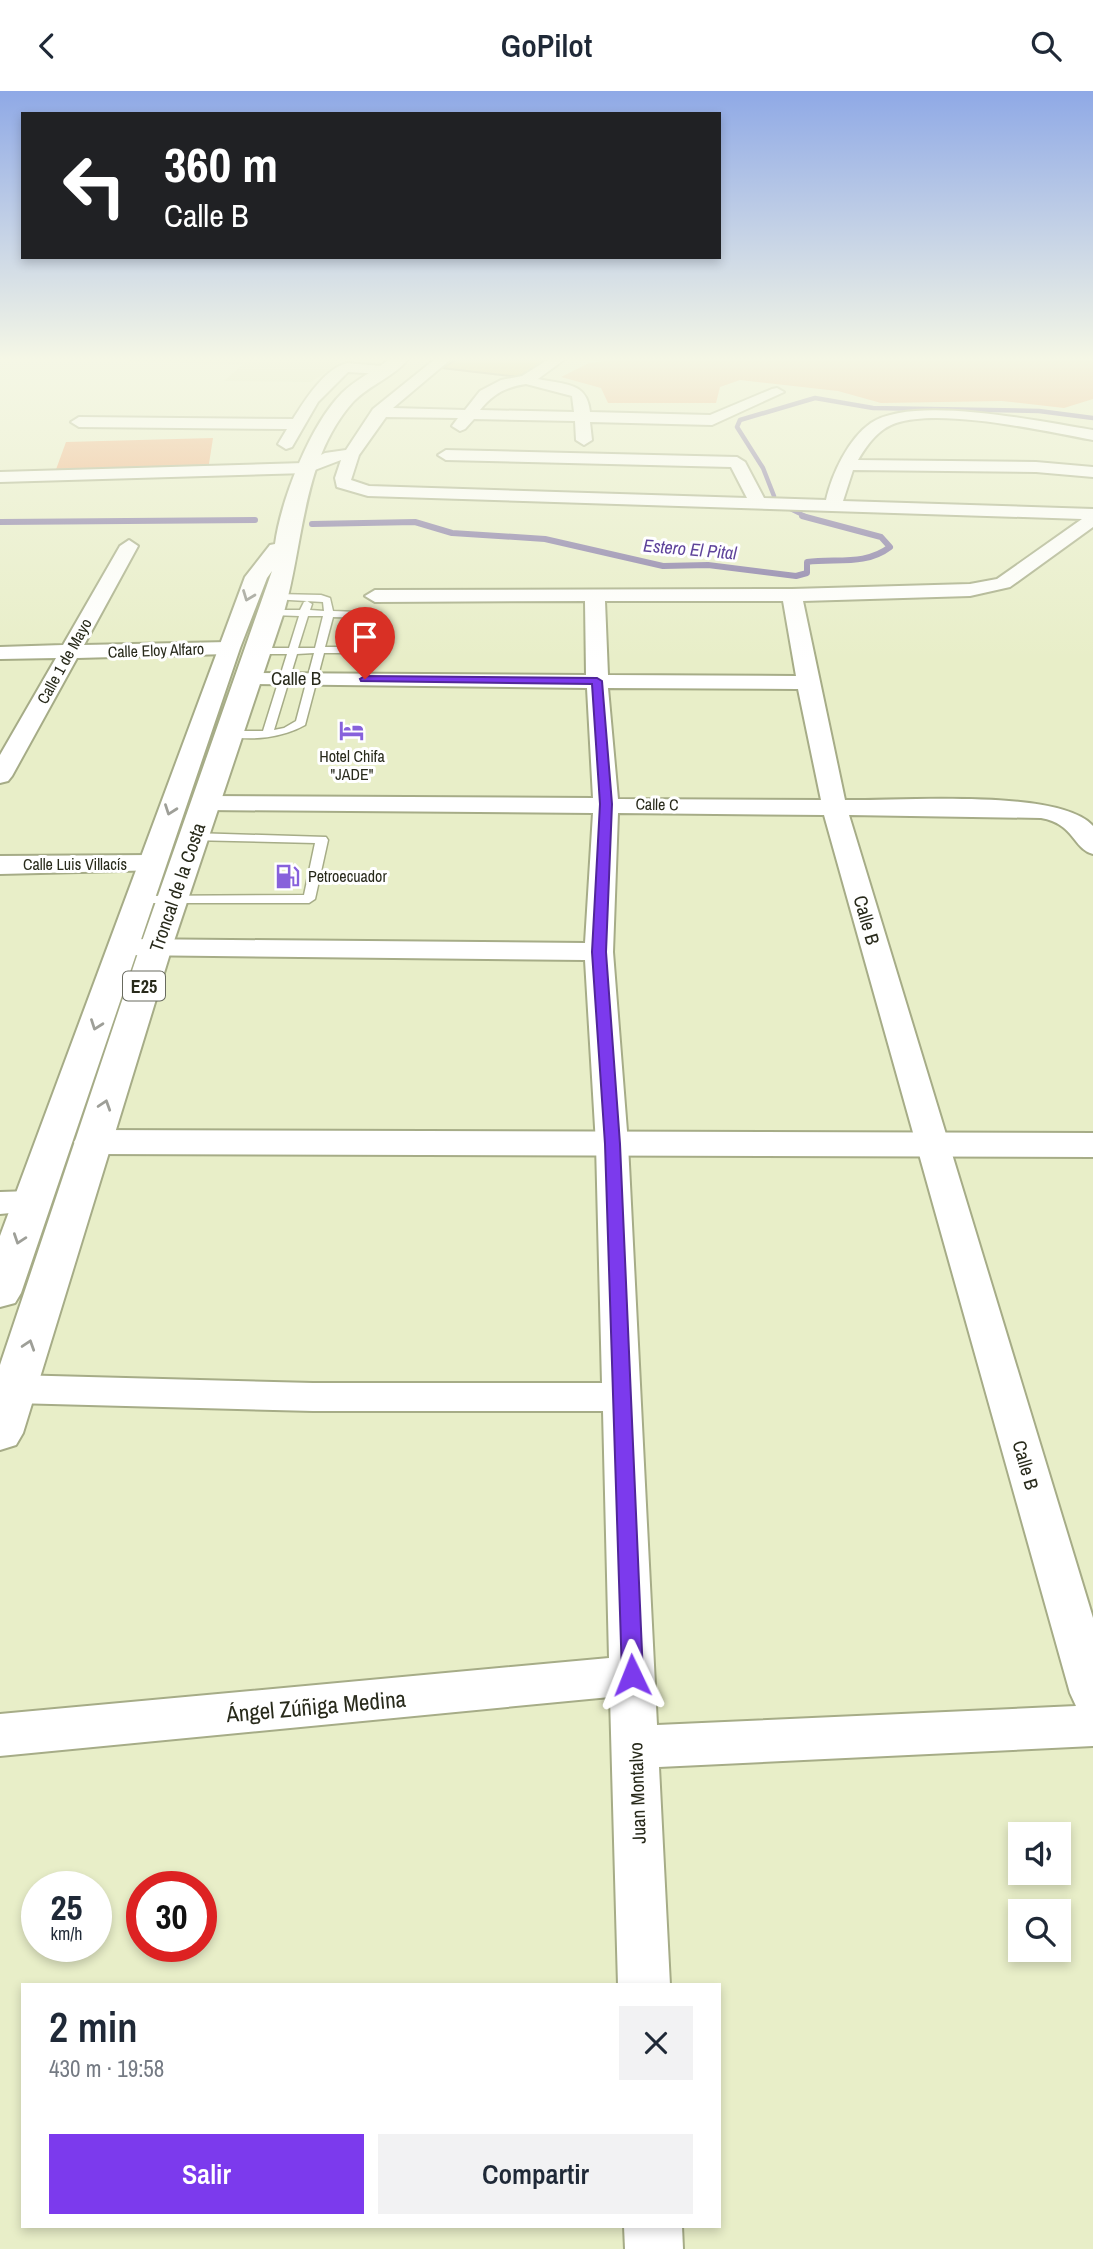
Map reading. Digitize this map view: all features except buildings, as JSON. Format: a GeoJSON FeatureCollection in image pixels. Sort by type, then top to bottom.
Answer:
{"type":"FeatureCollection","features":[{"type":"Feature","properties":{"kind":"main road","name":"Troncal de la Costa"},"geometry":{"type":"LineString","coordinates":[[0,1433],[93,1142],[140,947],[140,900],[151,864],[244,659],[284,607],[286,540],[299,469],[305,460]]}},
{"type":"Feature","properties":{"kind":"main road","name":"Troncal de la Costa"},"geometry":{"type":"LineString","coordinates":[[0,1293],[16,1203],[140,947],[175,901],[193,837],[230,734],[256,577],[286,540]]}},
{"type":"Feature","properties":{"kind":"main road","name":"Calle Luis Villacís"},"geometry":{"type":"LineString","coordinates":[[0,865],[151,864]]}},
{"type":"Feature","properties":{"kind":"main road"},"geometry":{"type":"LineString","coordinates":[[93,1142],[1093,1145]]}},
{"type":"Feature","properties":{"kind":"street"},"geometry":{"type":"LineString","coordinates":[[294,460],[299,469]]}},
{"type":"Feature","properties":{"kind":"street"},"geometry":{"type":"LineString","coordinates":[[0,477],[299,469],[322,460]]}},
{"type":"Feature","properties":{"kind":"street"},"geometry":{"type":"LineString","coordinates":[[350,460],[343,483],[368,491],[425,493],[737,462],[757,501]]}},
{"type":"Feature","properties":{"kind":"street"},"geometry":{"type":"LineString","coordinates":[[425,493],[443,460]]}},
{"type":"Feature","properties":{"kind":"street"},"geometry":{"type":"LineString","coordinates":[[475,460],[757,501],[1093,516]]}},
{"type":"Feature","properties":{"kind":"street"},"geometry":{"type":"LineString","coordinates":[[586,460],[588,478]]}},
{"type":"Feature","properties":{"kind":"street"},"geometry":{"type":"LineString","coordinates":[[834,504],[839,476],[852,460]]}},
{"type":"Feature","properties":{"kind":"street"},"geometry":{"type":"LineString","coordinates":[[848,465],[1036,467],[1093,472]]}},
{"type":"Feature","properties":{"kind":"street"},"geometry":{"type":"LineString","coordinates":[[375,596],[930,593],[989,587],[1003,583],[1093,516]]}},
{"type":"Feature","properties":{"kind":"street","name":"Calle 1 de Mayo"},"geometry":{"type":"LineString","coordinates":[[0,776],[67,653],[130,546]]}},
{"type":"Feature","properties":{"kind":"street","name":"Juan Montalvo"},"geometry":{"type":"LineString","coordinates":[[595,594],[597,681],[606,804],[599,952],[612,1144],[644,1983]]}},
{"type":"Feature","properties":{"kind":"street"},"geometry":{"type":"LineString","coordinates":[[792,595],[808,683]]}},
{"type":"Feature","properties":{"kind":"street","name":"Calle Eloy Alfaro"},"geometry":{"type":"LineString","coordinates":[[0,653],[244,659]]}},
{"type":"Feature","properties":{"kind":"street","name":"Calle B"},"geometry":{"type":"LineString","coordinates":[[244,659],[597,681],[808,683],[834,806],[1093,1693]]}},
{"type":"Feature","properties":{"kind":"street","name":"Calle C"},"geometry":{"type":"LineString","coordinates":[[206,803],[606,804],[1039,810],[1079,824],[1093,846]]}},
{"type":"Feature","properties":{"kind":"street"},"geometry":{"type":"LineString","coordinates":[[140,947],[599,952]]}},
{"type":"Feature","properties":{"kind":"street"},"geometry":{"type":"LineString","coordinates":[[14,1389],[313,1397],[622,1397]]}},
{"type":"Feature","properties":{"kind":"street","name":"Ángel Zúñiga Medina"},"geometry":{"type":"LineString","coordinates":[[2,1744],[632,1675]]}},
{"type":"Feature","properties":{"kind":"street"},"geometry":{"type":"LineString","coordinates":[[636,1747],[1093,1726]]}},
{"type":"Feature","properties":{"kind":"street"},"geometry":{"type":"LineString","coordinates":[[653,2228],[654,2249]]}},
{"type":"Feature","properties":{"kind":"lane"},"geometry":{"type":"LineString","coordinates":[[267,734],[328,613],[327,600],[309,597],[284,607]]}},
{"type":"Feature","properties":{"kind":"lane"},"geometry":{"type":"LineString","coordinates":[[284,607],[309,597]]}},
{"type":"Feature","properties":{"kind":"lane"},"geometry":{"type":"LineString","coordinates":[[284,607],[328,613],[378,615],[371,650],[303,664]]}},
{"type":"Feature","properties":{"kind":"lane"},"geometry":{"type":"LineString","coordinates":[[230,734],[267,734],[299,726],[303,664],[284,607]]}},
{"type":"Feature","properties":{"kind":"lane"},"geometry":{"type":"LineString","coordinates":[[140,900],[309,899],[322,840],[193,837]]}},
{"type":"Feature","properties":{"kind":"shaded area"},"geometry":{"type":"Polygon","coordinates":[[[60,460],[210,460],[208,470],[54,475],[60,460]]]}},
{"type":"Feature","properties":{"kind":"waterway","name":"Estero El Pital"},"geometry":{"type":"LineString","coordinates":[[758,460],[774,496]]}},
{"type":"Feature","properties":{"kind":"waterway","name":"Estero El Pital"},"geometry":{"type":"LineString","coordinates":[[778,503],[808,518]]}},
{"type":"Feature","properties":{"kind":"waterway","name":"Estero El Pital"},"geometry":{"type":"LineString","coordinates":[[802,516],[808,518]]}},
{"type":"Feature","properties":{"kind":"waterway","name":"Estero El Pital"},"geometry":{"type":"LineString","coordinates":[[312,524],[415,522],[452,533],[545,539],[663,566],[708,565],[796,576],[807,573],[807,562],[860,559],[871,557],[890,547],[881,537],[808,518]]}},
{"type":"Feature","properties":{"kind":"waterway","name":"Estero El Pital"},"geometry":{"type":"LineString","coordinates":[[0,522],[255,520]]}},
{"type":"Feature","properties":{"kind":"place","name":"Hotel Chifa \"JADE\""},"geometry":{"type":"Point","coordinates":[352,730]}},
{"type":"Feature","properties":{"kind":"place","name":"Petroecuador"},"geometry":{"type":"Point","coordinates":[288,876]}},
{"type":"Feature","properties":{"kind":"route"},"geometry":{"type":"LineString","coordinates":[[365,679],[597,681],[606,804],[599,952],[612,1144],[632,1675]]}}]}
